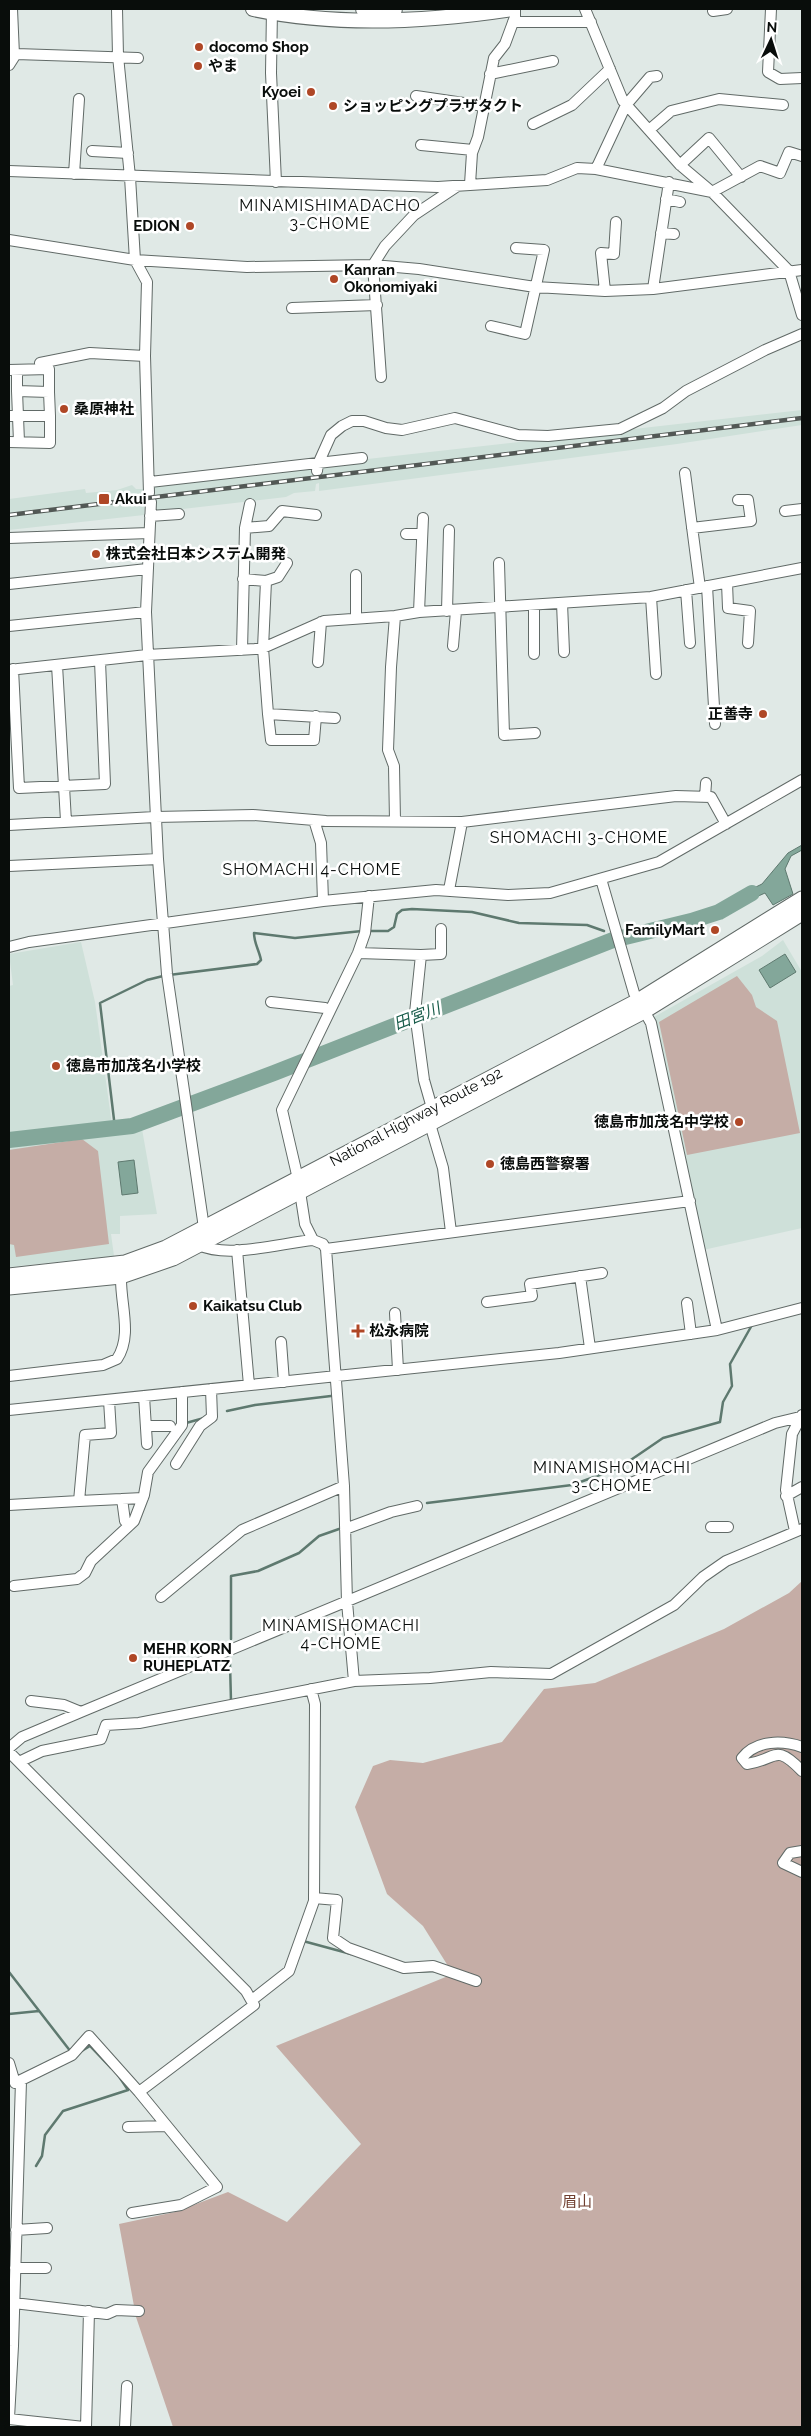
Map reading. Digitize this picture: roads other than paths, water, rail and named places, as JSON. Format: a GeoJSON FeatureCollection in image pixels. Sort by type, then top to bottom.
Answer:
{"type":"FeatureCollection","features":[{"type":"Feature","properties":{"kind":"highway","name":"National Highway Route 192"},"geometry":{"type":"LineString","coordinates":[[9,1287],[122,1276],[153,1267],[199,1245],[298,1186],[641,1006],[782,919],[801,905]]}},
{"type":"Feature","properties":{"kind":"highway","name":"National Highway Route 192"},"geometry":{"type":"LineString","coordinates":[[9,1276],[125,1263],[166,1248],[204,1228],[298,1186]]}},
{"type":"Feature","properties":{"kind":"main road"},"geometry":{"type":"LineString","coordinates":[[253,9],[327,19],[369,21],[513,13]]}},
{"type":"Feature","properties":{"kind":"main road"},"geometry":{"type":"LineString","coordinates":[[363,9],[395,9]]}},
{"type":"Feature","properties":{"kind":"street"},"geometry":{"type":"LineString","coordinates":[[9,65],[14,55],[12,9]]}},
{"type":"Feature","properties":{"kind":"street"},"geometry":{"type":"LineString","coordinates":[[117,9],[118,56],[128,153],[135,260],[147,282],[145,356],[150,516],[146,612],[155,817],[168,976],[204,1228]]}},
{"type":"Feature","properties":{"kind":"street"},"geometry":{"type":"LineString","coordinates":[[585,9],[626,104],[680,165],[712,192],[789,271],[802,315]]}},
{"type":"Feature","properties":{"kind":"street"},"geometry":{"type":"LineString","coordinates":[[713,11],[727,9]]}},
{"type":"Feature","properties":{"kind":"street"},"geometry":{"type":"LineString","coordinates":[[771,9],[768,72],[780,79],[802,78]]}},
{"type":"Feature","properties":{"kind":"street"},"geometry":{"type":"LineString","coordinates":[[272,11],[271,73],[276,182]]}},
{"type":"Feature","properties":{"kind":"street"},"geometry":{"type":"LineString","coordinates":[[381,377],[373,265],[385,246],[414,215],[464,185],[478,136],[494,58],[505,44],[513,13],[591,22]]}},
{"type":"Feature","properties":{"kind":"street"},"geometry":{"type":"LineString","coordinates":[[14,55],[118,56],[138,58]]}},
{"type":"Feature","properties":{"kind":"street"},"geometry":{"type":"LineString","coordinates":[[490,74],[553,61]]}},
{"type":"Feature","properties":{"kind":"street"},"geometry":{"type":"LineString","coordinates":[[532,124],[572,105],[610,69]]}},
{"type":"Feature","properties":{"kind":"street"},"geometry":{"type":"LineString","coordinates":[[596,168],[626,104],[650,77],[657,76]]}},
{"type":"Feature","properties":{"kind":"street"},"geometry":{"type":"LineString","coordinates":[[416,96],[484,106]]}},
{"type":"Feature","properties":{"kind":"street"},"geometry":{"type":"LineString","coordinates":[[74,174],[79,99]]}},
{"type":"Feature","properties":{"kind":"street"},"geometry":{"type":"LineString","coordinates":[[649,130],[671,111],[719,99],[783,105]]}},
{"type":"Feature","properties":{"kind":"street"},"geometry":{"type":"LineString","coordinates":[[680,165],[709,138],[741,176]]}},
{"type":"Feature","properties":{"kind":"street"},"geometry":{"type":"LineString","coordinates":[[422,145],[473,150]]}},
{"type":"Feature","properties":{"kind":"street"},"geometry":{"type":"LineString","coordinates":[[92,151],[128,153]]}},
{"type":"Feature","properties":{"kind":"street"},"geometry":{"type":"LineString","coordinates":[[9,171],[438,187],[547,180],[577,168],[596,168],[712,192],[760,166],[780,173],[789,152],[802,156]]}},
{"type":"Feature","properties":{"kind":"street"},"geometry":{"type":"LineString","coordinates":[[653,288],[669,182]]}},
{"type":"Feature","properties":{"kind":"street"},"geometry":{"type":"LineString","coordinates":[[666,199],[680,202]]}},
{"type":"Feature","properties":{"kind":"street"},"geometry":{"type":"LineString","coordinates":[[605,291],[601,252],[614,254],[616,222]]}},
{"type":"Feature","properties":{"kind":"street"},"geometry":{"type":"LineString","coordinates":[[661,233],[674,234]]}},
{"type":"Feature","properties":{"kind":"street"},"geometry":{"type":"LineString","coordinates":[[9,240],[135,260],[247,267],[373,265],[419,269],[534,287],[605,291],[653,288],[802,270]]}},
{"type":"Feature","properties":{"kind":"street"},"geometry":{"type":"LineString","coordinates":[[491,326],[525,334],[534,287],[539,268],[544,260],[544,250],[516,248]]}},
{"type":"Feature","properties":{"kind":"street"},"geometry":{"type":"LineString","coordinates":[[292,308],[377,305]]}},
{"type":"Feature","properties":{"kind":"street"},"geometry":{"type":"LineString","coordinates":[[318,467],[331,435],[342,426],[352,422],[364,421],[386,428],[402,430],[455,418],[518,435],[548,436],[620,429],[663,408],[686,390],[765,350],[802,334]]}},
{"type":"Feature","properties":{"kind":"street"},"geometry":{"type":"LineString","coordinates":[[12,369],[90,353],[145,356]]}},
{"type":"Feature","properties":{"kind":"street"},"geometry":{"type":"LineString","coordinates":[[12,369],[49,369],[50,443],[14,442],[15,394],[12,369]]}},
{"type":"Feature","properties":{"kind":"street"},"geometry":{"type":"LineString","coordinates":[[15,394],[49,392]]}},
{"type":"Feature","properties":{"kind":"street"},"geometry":{"type":"LineString","coordinates":[[14,416],[50,416]]}},
{"type":"Feature","properties":{"kind":"street"},"geometry":{"type":"LineString","coordinates":[[150,482],[318,467],[362,458]]}},
{"type":"Feature","properties":{"kind":"street"},"geometry":{"type":"LineString","coordinates":[[685,474],[692,528],[703,587],[715,724]]}},
{"type":"Feature","properties":{"kind":"street"},"geometry":{"type":"LineString","coordinates":[[692,528],[751,521],[748,500],[738,500]]}},
{"type":"Feature","properties":{"kind":"street"},"geometry":{"type":"LineString","coordinates":[[242,650],[245,528],[250,504]]}},
{"type":"Feature","properties":{"kind":"street"},"geometry":{"type":"LineString","coordinates":[[785,511],[802,509]]}},
{"type":"Feature","properties":{"kind":"street"},"geometry":{"type":"LineString","coordinates":[[245,528],[269,526],[282,510],[316,515]]}},
{"type":"Feature","properties":{"kind":"street"},"geometry":{"type":"LineString","coordinates":[[150,516],[179,514]]}},
{"type":"Feature","properties":{"kind":"street"},"geometry":{"type":"LineString","coordinates":[[419,612],[423,518]]}},
{"type":"Feature","properties":{"kind":"street"},"geometry":{"type":"LineString","coordinates":[[449,530],[453,646]]}},
{"type":"Feature","properties":{"kind":"street"},"geometry":{"type":"LineString","coordinates":[[9,538],[149,533]]}},
{"type":"Feature","properties":{"kind":"street"},"geometry":{"type":"LineString","coordinates":[[406,534],[422,534]]}},
{"type":"Feature","properties":{"kind":"street"},"geometry":{"type":"LineString","coordinates":[[244,579],[266,581],[278,577],[286,563]]}},
{"type":"Feature","properties":{"kind":"street"},"geometry":{"type":"LineString","coordinates":[[499,563],[504,735],[535,733]]}},
{"type":"Feature","properties":{"kind":"street"},"geometry":{"type":"LineString","coordinates":[[100,661],[105,784],[18,788],[11,669],[147,655],[263,648],[321,622],[395,616],[419,612],[651,597],[802,568]]}},
{"type":"Feature","properties":{"kind":"street"},"geometry":{"type":"LineString","coordinates":[[9,584],[147,569]]}},
{"type":"Feature","properties":{"kind":"street"},"geometry":{"type":"LineString","coordinates":[[356,575],[356,619]]}},
{"type":"Feature","properties":{"kind":"street"},"geometry":{"type":"LineString","coordinates":[[266,581],[263,648],[271,740],[314,740],[316,716]]}},
{"type":"Feature","properties":{"kind":"street"},"geometry":{"type":"LineString","coordinates":[[727,583],[728,608],[750,610],[748,643]]}},
{"type":"Feature","properties":{"kind":"street"},"geometry":{"type":"LineString","coordinates":[[686,590],[690,643]]}},
{"type":"Feature","properties":{"kind":"street"},"geometry":{"type":"LineString","coordinates":[[651,597],[656,674]]}},
{"type":"Feature","properties":{"kind":"street"},"geometry":{"type":"LineString","coordinates":[[562,603],[564,652]]}},
{"type":"Feature","properties":{"kind":"street"},"geometry":{"type":"LineString","coordinates":[[534,605],[534,654]]}},
{"type":"Feature","properties":{"kind":"street"},"geometry":{"type":"LineString","coordinates":[[9,626],[146,612]]}},
{"type":"Feature","properties":{"kind":"street"},"geometry":{"type":"LineString","coordinates":[[395,616],[388,750],[394,766],[395,821]]}},
{"type":"Feature","properties":{"kind":"street"},"geometry":{"type":"LineString","coordinates":[[318,662],[321,622]]}},
{"type":"Feature","properties":{"kind":"street"},"geometry":{"type":"LineString","coordinates":[[57,665],[66,821]]}},
{"type":"Feature","properties":{"kind":"street"},"geometry":{"type":"LineString","coordinates":[[268,714],[335,718]]}},
{"type":"Feature","properties":{"kind":"street"},"geometry":{"type":"LineString","coordinates":[[9,948],[29,942],[369,896],[449,890],[508,895],[550,893],[659,862],[802,780]]}},
{"type":"Feature","properties":{"kind":"street"},"geometry":{"type":"LineString","coordinates":[[705,797],[706,783]]}},
{"type":"Feature","properties":{"kind":"street"},"geometry":{"type":"LineString","coordinates":[[9,825],[155,817],[253,815],[314,820],[462,822],[676,796],[711,797],[726,824]]}},
{"type":"Feature","properties":{"kind":"street"},"geometry":{"type":"LineString","coordinates":[[314,820],[321,843],[324,901]]}},
{"type":"Feature","properties":{"kind":"street"},"geometry":{"type":"LineString","coordinates":[[449,890],[462,822]]}},
{"type":"Feature","properties":{"kind":"street"},"geometry":{"type":"LineString","coordinates":[[9,866],[158,859]]}},
{"type":"Feature","properties":{"kind":"street"},"geometry":{"type":"LineString","coordinates":[[601,879],[617,938],[641,1006],[651,1023],[717,1330]]}},
{"type":"Feature","properties":{"kind":"street"},"geometry":{"type":"LineString","coordinates":[[313,1240],[305,1224],[282,1110],[358,953],[365,932],[369,896]]}},
{"type":"Feature","properties":{"kind":"street"},"geometry":{"type":"LineString","coordinates":[[358,953],[441,954],[441,928]]}},
{"type":"Feature","properties":{"kind":"street"},"geometry":{"type":"LineString","coordinates":[[421,955],[416,1016],[424,1080],[443,1168],[451,1232]]}},
{"type":"Feature","properties":{"kind":"street"},"geometry":{"type":"LineString","coordinates":[[271,1002],[325,1008],[329,1012]]}},
{"type":"Feature","properties":{"kind":"street"},"geometry":{"type":"LineString","coordinates":[[326,1249],[690,1201]]}},
{"type":"Feature","properties":{"kind":"street"},"geometry":{"type":"LineString","coordinates":[[199,1245],[209,1250],[237,1250],[313,1240],[323,1244],[326,1249],[344,1486],[346,1602],[354,1681]]}},
{"type":"Feature","properties":{"kind":"street"},"geometry":{"type":"LineString","coordinates":[[237,1250],[249,1385]]}},
{"type":"Feature","properties":{"kind":"street"},"geometry":{"type":"LineString","coordinates":[[487,1302],[532,1296],[530,1284],[602,1273]]}},
{"type":"Feature","properties":{"kind":"street"},"geometry":{"type":"LineString","coordinates":[[9,1376],[103,1365],[117,1359],[125,1342],[125,1320],[121,1296],[122,1276]]}},
{"type":"Feature","properties":{"kind":"street"},"geometry":{"type":"LineString","coordinates":[[580,1276],[590,1348]]}},
{"type":"Feature","properties":{"kind":"street"},"geometry":{"type":"LineString","coordinates":[[687,1303],[691,1334]]}},
{"type":"Feature","properties":{"kind":"street"},"geometry":{"type":"LineString","coordinates":[[9,1410],[336,1377],[639,1343],[717,1330],[802,1308]]}},
{"type":"Feature","properties":{"kind":"street"},"geometry":{"type":"LineString","coordinates":[[395,1313],[398,1370]]}},
{"type":"Feature","properties":{"kind":"street"},"geometry":{"type":"LineString","coordinates":[[281,1342],[284,1382]]}},
{"type":"Feature","properties":{"kind":"street"},"geometry":{"type":"LineString","coordinates":[[176,1464],[200,1426],[212,1417],[211,1389]]}},
{"type":"Feature","properties":{"kind":"street"},"geometry":{"type":"LineString","coordinates":[[14,1586],[77,1579],[85,1573],[91,1561],[134,1521],[143,1498],[148,1472],[182,1425],[182,1392]]}},
{"type":"Feature","properties":{"kind":"street"},"geometry":{"type":"LineString","coordinates":[[144,1396],[147,1444]]}},
{"type":"Feature","properties":{"kind":"street"},"geometry":{"type":"LineString","coordinates":[[79,1502],[85,1435],[111,1433],[109,1400]]}},
{"type":"Feature","properties":{"kind":"street"},"geometry":{"type":"LineString","coordinates":[[19,1762],[42,1752],[101,1739],[106,1725],[140,1723],[354,1681],[430,1678],[491,1672],[551,1674],[674,1605],[702,1577],[726,1561],[799,1530],[786,1496],[789,1447],[792,1434],[801,1416]]}},
{"type":"Feature","properties":{"kind":"street"},"geometry":{"type":"LineString","coordinates":[[9,1748],[22,1737],[80,1712],[776,1423],[801,1416]]}},
{"type":"Feature","properties":{"kind":"street"},"geometry":{"type":"LineString","coordinates":[[146,1426],[170,1426]]}},
{"type":"Feature","properties":{"kind":"street"},"geometry":{"type":"LineString","coordinates":[[161,1597],[242,1530],[344,1486]]}},
{"type":"Feature","properties":{"kind":"street"},"geometry":{"type":"LineString","coordinates":[[786,1496],[802,1488]]}},
{"type":"Feature","properties":{"kind":"street"},"geometry":{"type":"LineString","coordinates":[[9,1505],[143,1498]]}},
{"type":"Feature","properties":{"kind":"street"},"geometry":{"type":"LineString","coordinates":[[122,1499],[125,1521]]}},
{"type":"Feature","properties":{"kind":"street"},"geometry":{"type":"LineString","coordinates":[[345,1529],[391,1512],[417,1506]]}},
{"type":"Feature","properties":{"kind":"street"},"geometry":{"type":"LineString","coordinates":[[711,1527],[728,1528]]}},
{"type":"Feature","properties":{"kind":"street"},"geometry":{"type":"LineString","coordinates":[[252,2000],[289,1971],[314,1898],[315,1704],[310,1689]]}},
{"type":"Feature","properties":{"kind":"street"},"geometry":{"type":"LineString","coordinates":[[31,1701],[64,1705],[80,1712]]}},
{"type":"Feature","properties":{"kind":"street"},"geometry":{"type":"LineString","coordinates":[[802,1747],[786,1742],[759,1745],[748,1750],[742,1758],[748,1764],[758,1763],[771,1755],[780,1754],[790,1758],[802,1771]]}},
{"type":"Feature","properties":{"kind":"street"},"geometry":{"type":"LineString","coordinates":[[9,1752],[246,1991],[254,2005],[139,2092]]}},
{"type":"Feature","properties":{"kind":"street"},"geometry":{"type":"LineString","coordinates":[[802,1851],[790,1853],[783,1863],[802,1872]]}},
{"type":"Feature","properties":{"kind":"street"},"geometry":{"type":"LineString","coordinates":[[314,1898],[337,1900],[333,1938],[348,1948],[404,1968],[433,1966],[476,1981]]}},
{"type":"Feature","properties":{"kind":"street"},"geometry":{"type":"LineString","coordinates":[[9,2063],[15,2083],[21,2081],[73,2054],[89,2036],[139,2092],[217,2187],[181,2205],[132,2212]]}},
{"type":"Feature","properties":{"kind":"street"},"geometry":{"type":"LineString","coordinates":[[21,2081],[13,2176],[16,2230],[9,2419],[85,2427],[89,2312]]}},
{"type":"Feature","properties":{"kind":"street"},"geometry":{"type":"LineString","coordinates":[[128,2127],[167,2126]]}},
{"type":"Feature","properties":{"kind":"street"},"geometry":{"type":"LineString","coordinates":[[16,2230],[47,2228]]}},
{"type":"Feature","properties":{"kind":"street"},"geometry":{"type":"LineString","coordinates":[[15,2268],[46,2268]]}},
{"type":"Feature","properties":{"kind":"street"},"geometry":{"type":"LineString","coordinates":[[12,2307],[107,2314],[116,2310],[139,2312]]}},
{"type":"Feature","properties":{"kind":"street"},"geometry":{"type":"LineString","coordinates":[[125,2427],[126,2386]]}},
{"type":"Feature","properties":{"kind":"waterway","name":"田宮川"},"geometry":{"type":"LineString","coordinates":[[9,1140],[132,1126],[274,1073],[613,940],[691,921],[719,912],[752,893]]}},
{"type":"Feature","properties":{"kind":"waterway"},"geometry":{"type":"LineString","coordinates":[[368,931],[388,931],[394,927],[397,914],[402,910],[412,909],[472,912],[519,923],[587,925],[604,931]]}},
{"type":"Feature","properties":{"kind":"waterway"},"geometry":{"type":"LineString","coordinates":[[169,975],[257,964],[261,960],[254,933],[295,938],[362,931]]}},
{"type":"Feature","properties":{"kind":"waterway"},"geometry":{"type":"LineString","coordinates":[[115,1128],[100,1003],[147,980],[163,976]]}},
{"type":"Feature","properties":{"kind":"waterway"},"geometry":{"type":"LineString","coordinates":[[427,1503],[572,1485],[619,1468],[663,1438],[720,1422],[723,1402],[732,1386],[730,1364],[752,1325]]}},
{"type":"Feature","properties":{"kind":"waterway"},"geometry":{"type":"LineString","coordinates":[[227,1411],[255,1405],[331,1396]]}},
{"type":"Feature","properties":{"kind":"waterway"},"geometry":{"type":"LineString","coordinates":[[186,1423],[204,1418]]}},
{"type":"Feature","properties":{"kind":"waterway"},"geometry":{"type":"LineString","coordinates":[[231,1639],[231,1576],[258,1571],[299,1553],[319,1536],[339,1529]]}},
{"type":"Feature","properties":{"kind":"waterway"},"geometry":{"type":"LineString","coordinates":[[230,1664],[231,1701]]}},
{"type":"Feature","properties":{"kind":"waterway"},"geometry":{"type":"LineString","coordinates":[[303,1941],[351,1954]]}},
{"type":"Feature","properties":{"kind":"waterway"},"geometry":{"type":"LineString","coordinates":[[406,1972],[435,1971]]}},
{"type":"Feature","properties":{"kind":"waterway"},"geometry":{"type":"LineString","coordinates":[[9,1972],[71,2052]]}},
{"type":"Feature","properties":{"kind":"waterway"},"geometry":{"type":"LineString","coordinates":[[9,2014],[39,2011]]}},
{"type":"Feature","properties":{"kind":"waterway"},"geometry":{"type":"LineString","coordinates":[[80,2052],[90,2046],[111,2068]]}},
{"type":"Feature","properties":{"kind":"waterway"},"geometry":{"type":"LineString","coordinates":[[36,2166],[42,2156],[45,2135],[63,2111],[128,2090],[118,2075]]}},
{"type":"Feature","properties":{"kind":"railway"},"geometry":{"type":"LineString","coordinates":[[9,515],[802,418]]}},
{"type":"Feature","properties":{"kind":"place","name":"docomo Shop"},"geometry":{"type":"Point","coordinates":[199,47]}},
{"type":"Feature","properties":{"kind":"place","name":"やま"},"geometry":{"type":"Point","coordinates":[198,66]}},
{"type":"Feature","properties":{"kind":"place","name":"Kyoei"},"geometry":{"type":"Point","coordinates":[311,92]}},
{"type":"Feature","properties":{"kind":"place","name":"ショッピングプラザタクト"},"geometry":{"type":"Point","coordinates":[333,106]}},
{"type":"Feature","properties":{"kind":"place","name":"EDION"},"geometry":{"type":"Point","coordinates":[190,226]}},
{"type":"Feature","properties":{"kind":"place","name":"Kanran Okonomiyaki"},"geometry":{"type":"Point","coordinates":[334,279]}},
{"type":"Feature","properties":{"kind":"place","name":"桑原神社"},"geometry":{"type":"Point","coordinates":[64,409]}},
{"type":"Feature","properties":{"kind":"place","name":"Akui"},"geometry":{"type":"Point","coordinates":[104,499]}},
{"type":"Feature","properties":{"kind":"place","name":"株式会社日本システム開発"},"geometry":{"type":"Point","coordinates":[96,554]}},
{"type":"Feature","properties":{"kind":"place","name":"正善寺"},"geometry":{"type":"Point","coordinates":[763,714]}},
{"type":"Feature","properties":{"kind":"place","name":"FamilyMart"},"geometry":{"type":"Point","coordinates":[715,930]}},
{"type":"Feature","properties":{"kind":"place","name":"徳島市加茂名小学校"},"geometry":{"type":"Point","coordinates":[56,1066]}},
{"type":"Feature","properties":{"kind":"place","name":"徳島市加茂名中学校"},"geometry":{"type":"Point","coordinates":[739,1122]}},
{"type":"Feature","properties":{"kind":"place","name":"徳島西警察署"},"geometry":{"type":"Point","coordinates":[490,1164]}},
{"type":"Feature","properties":{"kind":"place","name":"Kaikatsu Club"},"geometry":{"type":"Point","coordinates":[193,1306]}},
{"type":"Feature","properties":{"kind":"place","name":"松永病院"},"geometry":{"type":"Point","coordinates":[358,1331]}},
{"type":"Feature","properties":{"kind":"place","name":"MEHR KORN RUHEPLATZ"},"geometry":{"type":"Point","coordinates":[133,1658]}},
{"type":"Feature","properties":{"kind":"district","name":"MINAMISHIMADACHO 3-CHOME"},"geometry":{"type":"Point","coordinates":[330,214]}},
{"type":"Feature","properties":{"kind":"district","name":"SHOMACHI 3-CHOME"},"geometry":{"type":"Point","coordinates":[579,837]}},
{"type":"Feature","properties":{"kind":"district","name":"SHOMACHI 4-CHOME"},"geometry":{"type":"Point","coordinates":[312,869]}},
{"type":"Feature","properties":{"kind":"district","name":"MINAMISHOMACHI 3-CHOME"},"geometry":{"type":"Point","coordinates":[612,1476]}},
{"type":"Feature","properties":{"kind":"district","name":"MINAMISHOMACHI 4-CHOME"},"geometry":{"type":"Point","coordinates":[341,1634]}},
{"type":"Feature","properties":{"kind":"park label","name":"眉山"},"geometry":{"type":"Point","coordinates":[577,2202]}}]}
